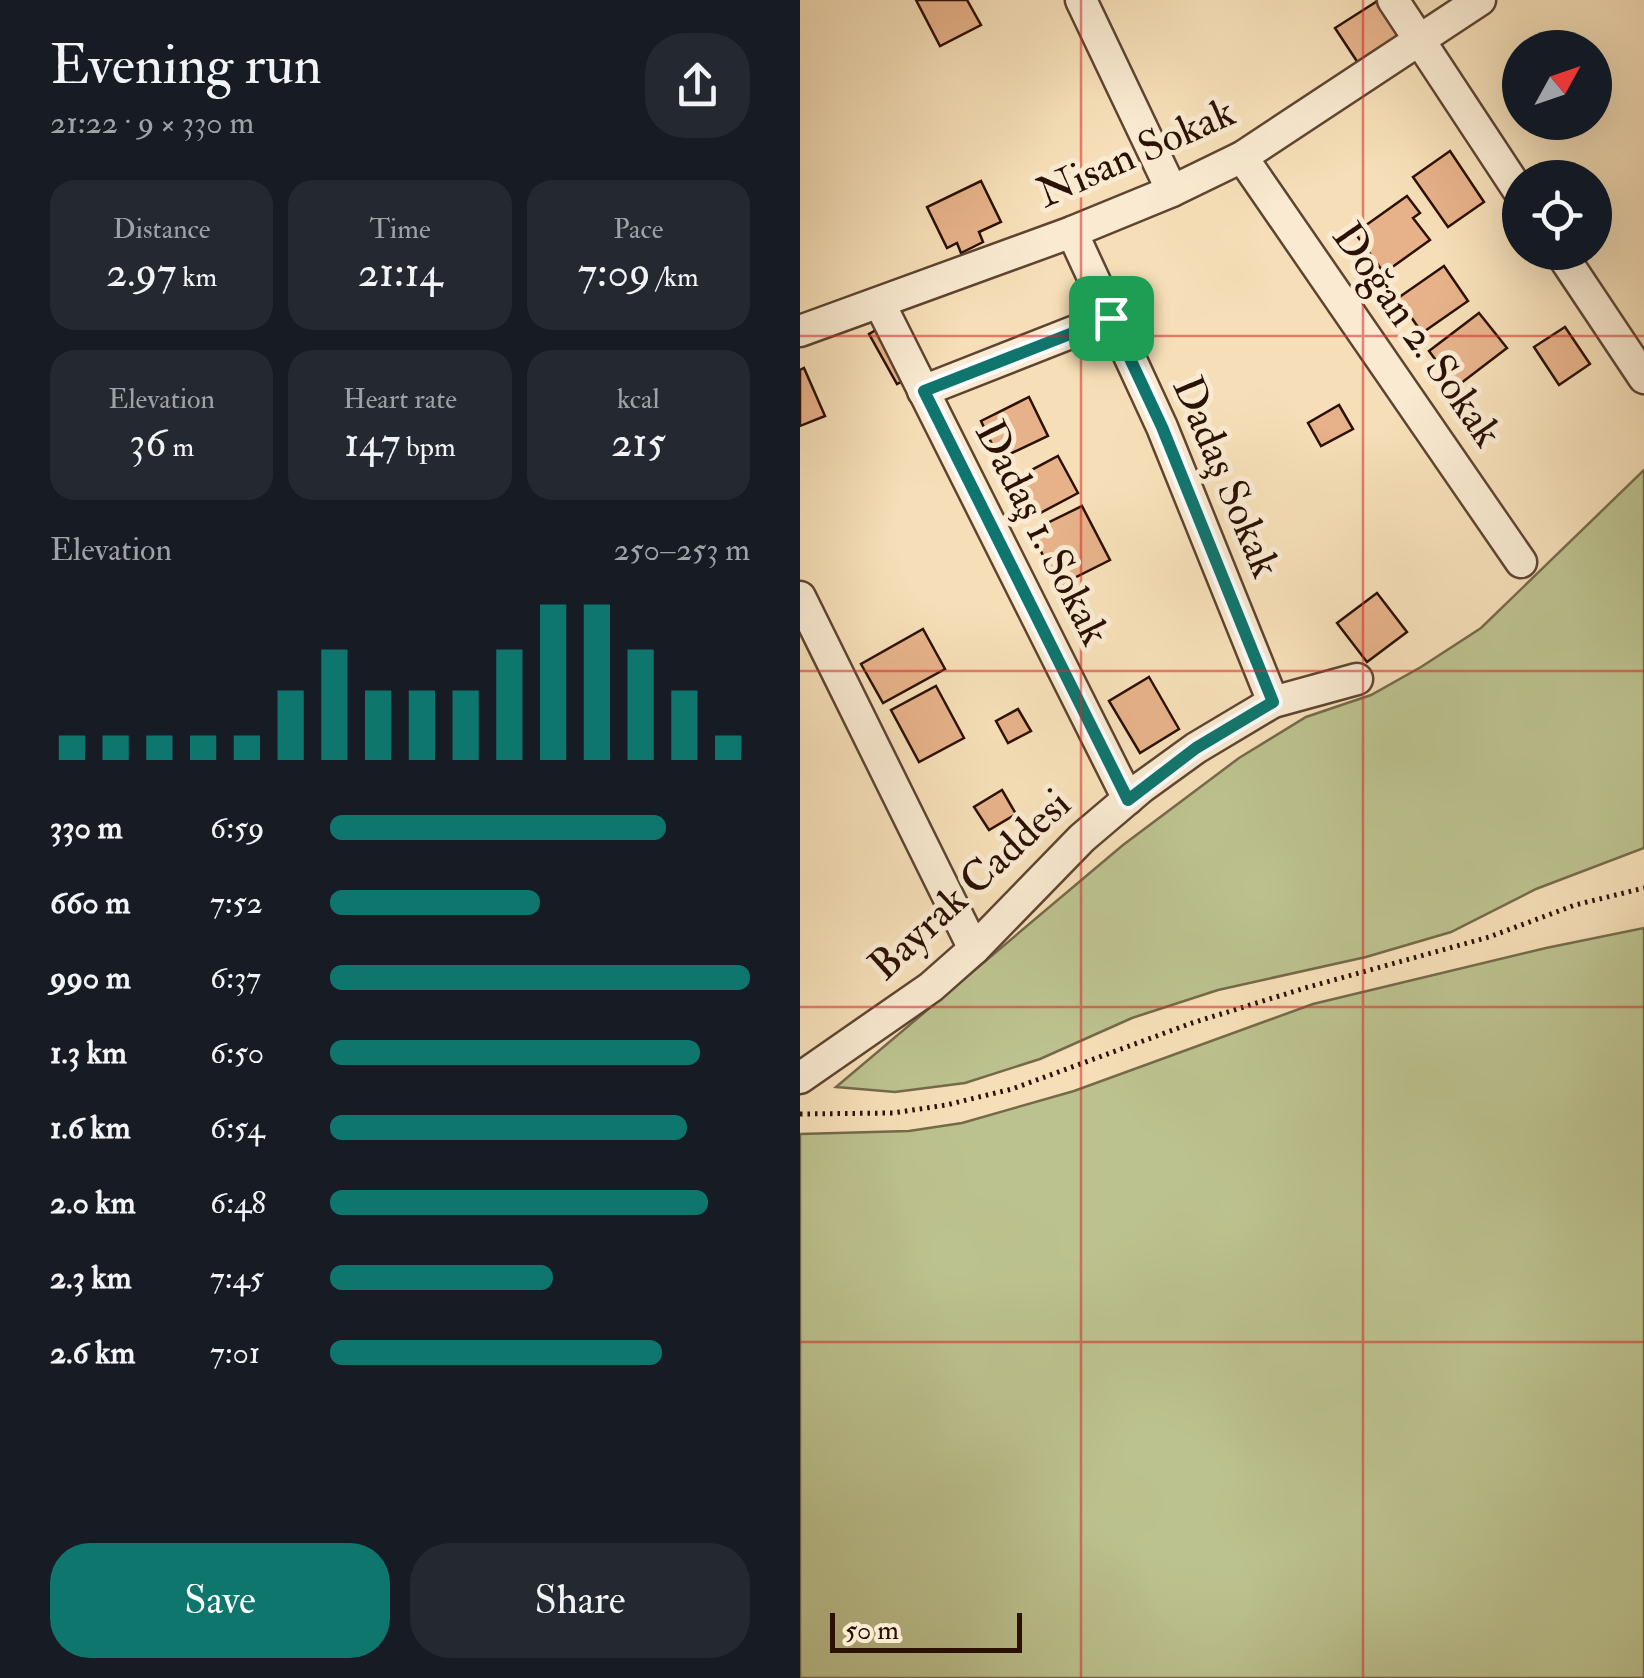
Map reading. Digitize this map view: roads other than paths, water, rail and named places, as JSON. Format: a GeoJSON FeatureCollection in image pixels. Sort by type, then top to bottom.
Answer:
{"type":"FeatureCollection","features":[{"type":"Feature","properties":{"kind":"street"},"geometry":{"type":"LineString","coordinates":[[1080,0],[1172,191]]}},
{"type":"Feature","properties":{"kind":"street"},"geometry":{"type":"LineString","coordinates":[[1393,0],[1502,166]]}},
{"type":"Feature","properties":{"kind":"street","name":"Nisan Sokak"},"geometry":{"type":"LineString","coordinates":[[800,331],[1072,232],[1242,158],[1480,0]]}},
{"type":"Feature","properties":{"kind":"street","name":"Doğan 2. Sokak"},"geometry":{"type":"LineString","coordinates":[[1242,158],[1521,562]]}},
{"type":"Feature","properties":{"kind":"street","name":"Dadaş Sokak"},"geometry":{"type":"LineString","coordinates":[[1072,232],[1162,427],[1273,702]]}},
{"type":"Feature","properties":{"kind":"street"},"geometry":{"type":"LineString","coordinates":[[1572,270],[1644,378]]}},
{"type":"Feature","properties":{"kind":"street","name":"Dadaş 1. Sokak"},"geometry":{"type":"LineString","coordinates":[[880,304],[1128,800]]}},
{"type":"Feature","properties":{"kind":"street"},"geometry":{"type":"LineString","coordinates":[[924,391],[1111,318]]}},
{"type":"Feature","properties":{"kind":"street"},"geometry":{"type":"LineString","coordinates":[[800,597],[974,949]]}},
{"type":"Feature","properties":{"kind":"street","name":"Bayrak Caddesi"},"geometry":{"type":"LineString","coordinates":[[800,1078],[931,987],[974,949],[1082,838],[1196,748],[1273,702],[1357,679]]}}]}
